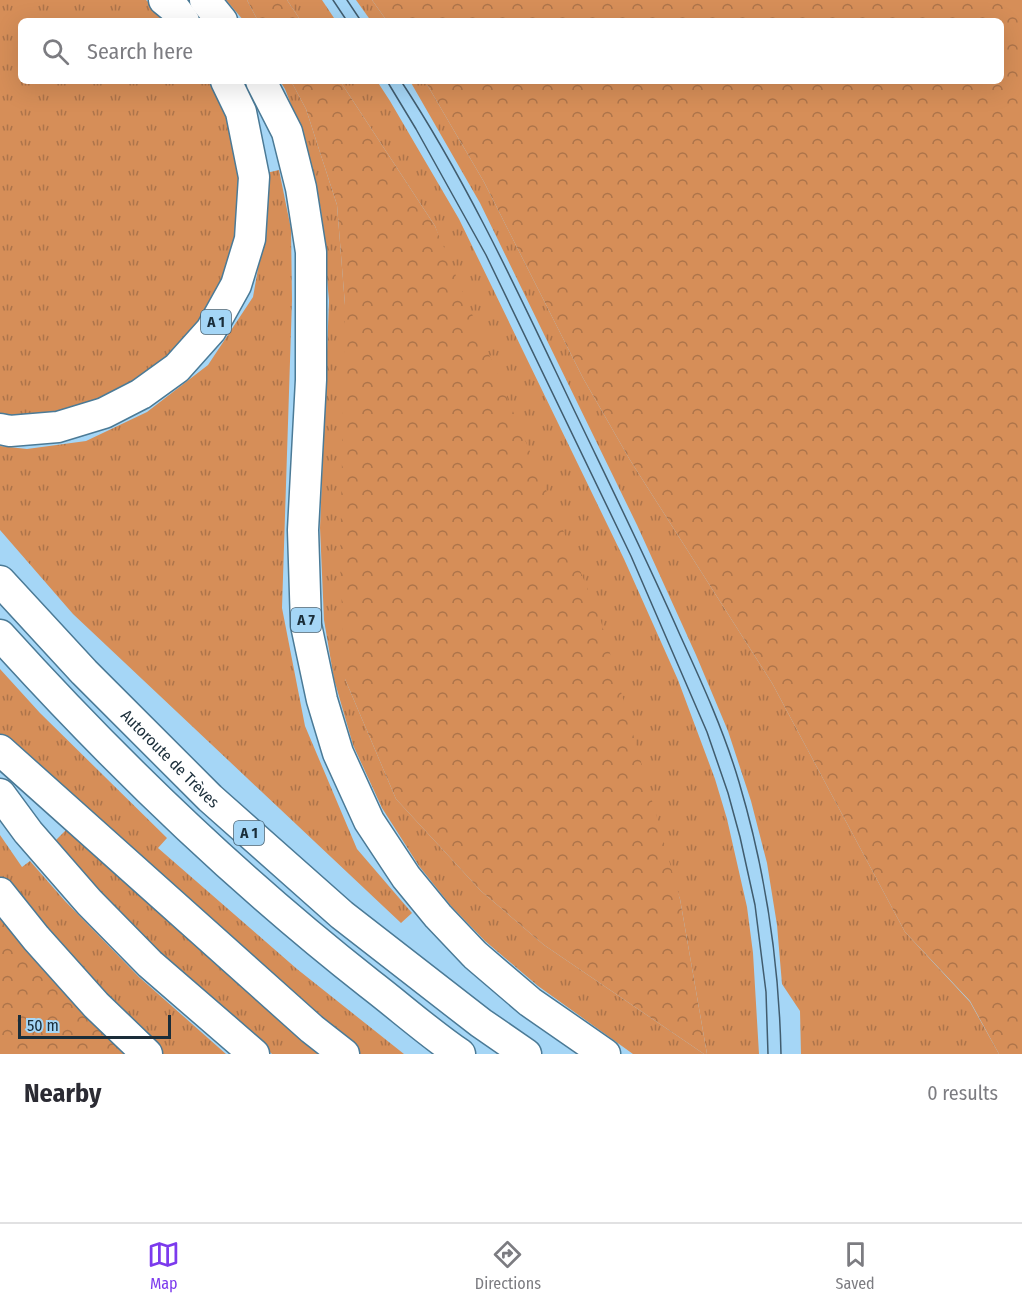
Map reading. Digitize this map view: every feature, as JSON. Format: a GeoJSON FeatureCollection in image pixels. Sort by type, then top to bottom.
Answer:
{"type":"FeatureCollection","features":[{"type":"Feature","properties":{"kind":"highway"},"geometry":{"type":"LineString","coordinates":[[164,0],[182,18]]}},
{"type":"Feature","properties":{"kind":"highway"},"geometry":{"type":"LineString","coordinates":[[205,0],[220,18]]}},
{"type":"Feature","properties":{"kind":"highway","name":"A 1"},"geometry":{"type":"LineString","coordinates":[[0,429],[58,427],[104,414],[141,394],[177,368],[211,330],[236,285],[250,239],[254,177],[241,112],[227,84]]}},
{"type":"Feature","properties":{"kind":"highway","name":"A 7"},"geometry":{"type":"LineString","coordinates":[[262,84],[286,132],[301,188],[311,252],[311,380],[303,530],[306,625],[322,699],[338,753],[369,821],[406,877],[438,916],[475,955],[530,1002],[605,1054]]}},
{"type":"Feature","properties":{"kind":"highway","name":"Autoroute de Trèves"},"geometry":{"type":"LineString","coordinates":[[0,581],[84,672],[210,798],[342,915],[481,1023],[526,1054]]}},
{"type":"Feature","properties":{"kind":"highway","name":"A 1"},"geometry":{"type":"LineString","coordinates":[[0,635],[97,739],[194,833],[318,943],[460,1054]]}},
{"type":"Feature","properties":{"kind":"highway"},"geometry":{"type":"LineString","coordinates":[[0,750],[312,1029],[344,1054]]}},
{"type":"Feature","properties":{"kind":"highway"},"geometry":{"type":"LineString","coordinates":[[0,794],[28,832],[89,902],[150,964],[254,1054]]}},
{"type":"Feature","properties":{"kind":"highway"},"geometry":{"type":"LineString","coordinates":[[0,893],[36,938],[81,988],[147,1054]]}},
{"type":"Feature","properties":{"kind":"green space"},"geometry":{"type":"Polygon","coordinates":[[[0,0],[146,0],[166,18],[18,18],[18,84],[214,84],[229,115],[242,179],[239,229],[226,277],[202,322],[169,360],[100,402],[55,415],[0,417],[0,0]]]}},
{"type":"Feature","properties":{"kind":"green space"},"geometry":{"type":"Polygon","coordinates":[[[226,0],[247,0],[256,18],[241,18],[226,0]]]}},
{"type":"Feature","properties":{"kind":"green space"},"geometry":{"type":"Polygon","coordinates":[[[247,0],[287,0],[299,18],[256,18],[247,0]]]}},
{"type":"Feature","properties":{"kind":"green space"},"geometry":{"type":"Polygon","coordinates":[[[287,0],[322,0],[334,18],[299,18],[287,0]]]}},
{"type":"Feature","properties":{"kind":"green space"},"geometry":{"type":"Polygon","coordinates":[[[356,0],[372,0],[385,18],[369,18],[356,0]]]}},
{"type":"Feature","properties":{"kind":"green space"},"geometry":{"type":"Polygon","coordinates":[[[372,0],[1022,0],[1022,1054],[999,1054],[970,1001],[905,932],[772,683],[630,460],[583,378],[484,182],[427,84],[1004,84],[1004,18],[385,18],[372,0]]]}},
{"type":"Feature","properties":{"kind":"green space"},"geometry":{"type":"Polygon","coordinates":[[[282,84],[293,84],[306,109],[337,205],[345,305],[345,679],[396,799],[481,891],[544,945],[704,1054],[633,1054],[538,986],[485,941],[451,906],[419,866],[382,808],[353,745],[334,679],[324,620],[320,528],[329,301],[321,210],[307,146],[282,84]]]}},
{"type":"Feature","properties":{"kind":"green space"},"geometry":{"type":"Polygon","coordinates":[[[293,84],[342,84],[435,226],[600,618],[680,899],[707,1054],[544,945],[481,891],[396,799],[345,679],[340,563],[345,305],[337,205],[306,109],[293,84]]]}},
{"type":"Feature","properties":{"kind":"green space"},"geometry":{"type":"Polygon","coordinates":[[[342,84],[379,84],[459,219],[624,559],[678,680],[715,779],[727,819],[747,907],[753,953],[759,1054],[707,1054],[680,899],[435,226],[342,84]]]}},
{"type":"Feature","properties":{"kind":"green space"},"geometry":{"type":"Polygon","coordinates":[[[412,84],[427,84],[484,182],[583,378],[630,460],[772,683],[905,932],[970,1002],[999,1054],[801,1054],[800,1011],[782,984],[777,925],[767,863],[751,801],[728,731],[637,525],[480,203],[412,84]]]}},
{"type":"Feature","properties":{"kind":"green space"},"geometry":{"type":"Polygon","coordinates":[[[279,170],[291,229],[292,300],[282,608],[305,726],[357,849],[412,913],[401,923],[73,614],[0,530],[0,446],[27,449],[86,441],[147,412],[208,365],[253,297],[267,218],[266,173],[279,170]]]}},
{"type":"Feature","properties":{"kind":"green space"},"geometry":{"type":"Polygon","coordinates":[[[0,669],[40,713],[167,838],[158,848],[297,969],[404,1054],[360,1054],[316,1020],[0,738],[0,669]]]}},
{"type":"Feature","properties":{"kind":"green space"},"geometry":{"type":"Polygon","coordinates":[[[67,829],[325,1054],[272,1054],[160,955],[53,843],[67,829]]]}},
{"type":"Feature","properties":{"kind":"green space"},"geometry":{"type":"Polygon","coordinates":[[[0,835],[22,867],[30,861],[65,901],[139,977],[226,1054],[158,1054],[0,879],[0,835]]]}},
{"type":"Feature","properties":{"kind":"green space"},"geometry":{"type":"Polygon","coordinates":[[[0,914],[127,1054],[0,1054],[0,914]]]}},
{"type":"Feature","properties":{"kind":"tram line"},"geometry":{"type":"LineString","coordinates":[[333,0],[345,18]]}},
{"type":"Feature","properties":{"kind":"tram line"},"geometry":{"type":"LineString","coordinates":[[347,0],[359,18]]}},
{"type":"Feature","properties":{"kind":"tram line"},"geometry":{"type":"LineString","coordinates":[[389,84],[486,255],[631,556],[707,732],[728,793],[755,905],[766,992],[768,1054]]}},
{"type":"Feature","properties":{"kind":"tram line"},"geometry":{"type":"LineString","coordinates":[[403,84],[450,161],[515,287],[655,579],[720,726],[739,782],[764,883],[774,950],[781,1054]]}}]}
